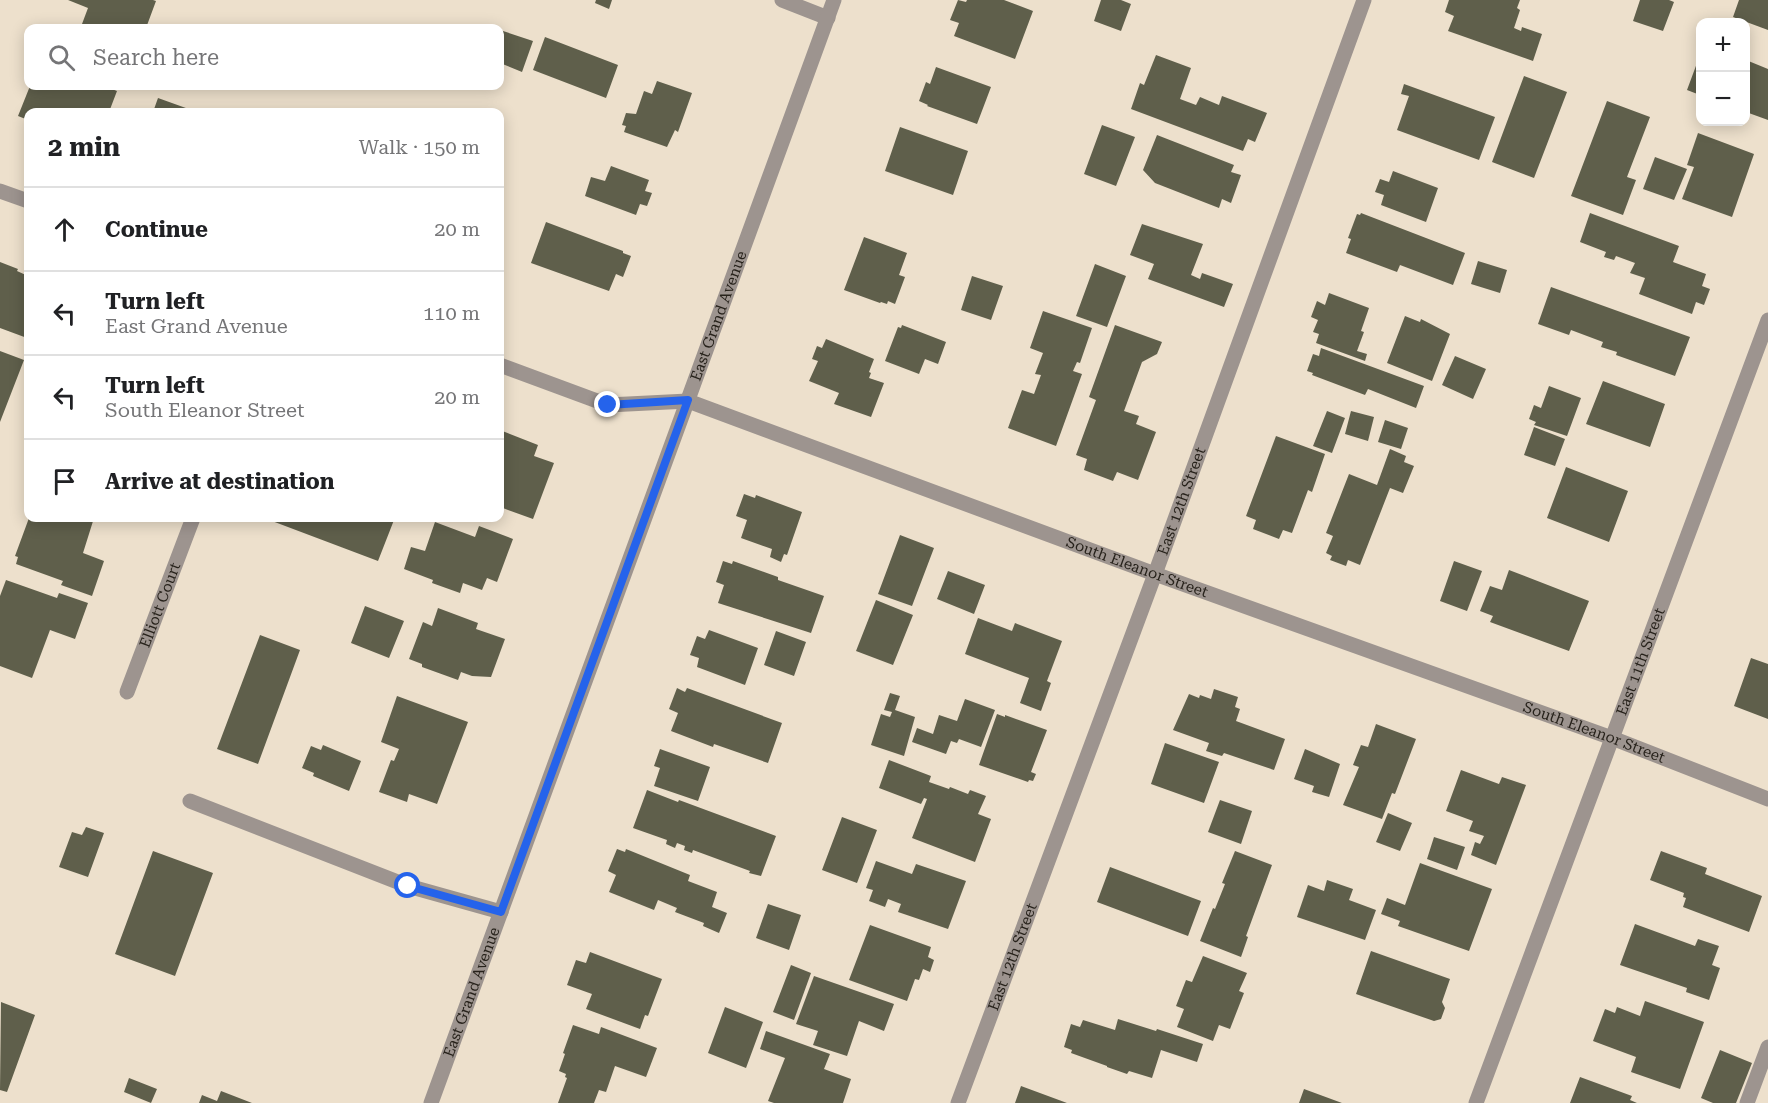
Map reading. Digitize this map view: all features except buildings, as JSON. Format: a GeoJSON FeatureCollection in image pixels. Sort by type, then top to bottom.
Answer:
{"type":"FeatureCollection","features":[{"type":"Feature","properties":{"kind":"street"},"geometry":{"type":"LineString","coordinates":[[782,0],[828,18]]}},
{"type":"Feature","properties":{"kind":"street","name":"East Grand Avenue"},"geometry":{"type":"LineString","coordinates":[[431,1103],[834,0]]}},
{"type":"Feature","properties":{"kind":"street","name":"East 12th Street"},"geometry":{"type":"LineString","coordinates":[[958,1103],[1155,574],[1364,0]]}},
{"type":"Feature","properties":{"kind":"street"},"geometry":{"type":"LineString","coordinates":[[0,191],[24,200]]}},
{"type":"Feature","properties":{"kind":"street","name":"East 11th Street"},"geometry":{"type":"LineString","coordinates":[[1476,1103],[1768,321]]}},
{"type":"Feature","properties":{"kind":"street","name":"South Eleanor Street"},"geometry":{"type":"LineString","coordinates":[[504,366],[608,405],[688,400],[1155,574],[1612,738],[1768,799]]}},
{"type":"Feature","properties":{"kind":"street","name":"Elliott Court"},"geometry":{"type":"LineString","coordinates":[[127,692],[191,522]]}},
{"type":"Feature","properties":{"kind":"street"},"geometry":{"type":"LineString","coordinates":[[190,801],[408,886],[501,912]]}},
{"type":"Feature","properties":{"kind":"street"},"geometry":{"type":"LineString","coordinates":[[1747,1103],[1768,1047]]}},
{"type":"Feature","properties":{"kind":"route"},"geometry":{"type":"LineString","coordinates":[[408,886],[501,912],[688,400],[608,405]]}}]}
